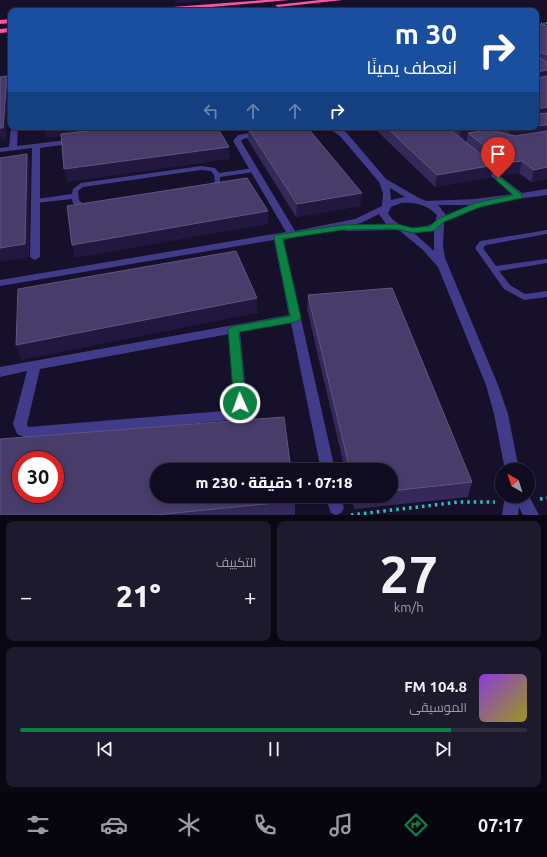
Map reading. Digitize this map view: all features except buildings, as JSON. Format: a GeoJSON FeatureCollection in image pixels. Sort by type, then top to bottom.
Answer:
{"type":"FeatureCollection","features":[{"type":"Feature","properties":{"kind":"highway"},"geometry":{"type":"LineString","coordinates":[[181,8],[286,0]]}},
{"type":"Feature","properties":{"kind":"highway"},"geometry":{"type":"LineString","coordinates":[[240,8],[340,0]]}},
{"type":"Feature","properties":{"kind":"street"},"geometry":{"type":"LineString","coordinates":[[13,148],[14,130]]}},
{"type":"Feature","properties":{"kind":"street"},"geometry":{"type":"LineString","coordinates":[[342,131],[383,181],[387,193],[386,207],[383,213],[385,218],[426,248],[445,270]]}},
{"type":"Feature","properties":{"kind":"street"},"geometry":{"type":"LineString","coordinates":[[273,132],[244,136],[237,140],[292,234]]}},
{"type":"Feature","properties":{"kind":"street"},"geometry":{"type":"LineString","coordinates":[[0,150],[82,140]]}},
{"type":"Feature","properties":{"kind":"street"},"geometry":{"type":"LineString","coordinates":[[35,257],[36,145]]}},
{"type":"Feature","properties":{"kind":"street"},"geometry":{"type":"LineString","coordinates":[[474,157],[520,196]]}},
{"type":"Feature","properties":{"kind":"street"},"geometry":{"type":"LineString","coordinates":[[383,181],[439,210],[442,215],[438,246],[445,270],[492,385],[503,421],[511,463]]}},
{"type":"Feature","properties":{"kind":"street"},"geometry":{"type":"LineString","coordinates":[[0,283],[323,229],[358,221],[404,200],[458,203],[490,201],[547,192]]}},
{"type":"Feature","properties":{"kind":"street"},"geometry":{"type":"LineString","coordinates":[[323,229],[399,228],[424,230],[433,228],[440,222],[490,201]]}},
{"type":"Feature","properties":{"kind":"street"},"geometry":{"type":"LineString","coordinates":[[278,237],[327,463]]}},
{"type":"Feature","properties":{"kind":"street"},"geometry":{"type":"LineString","coordinates":[[0,372],[296,318]]}},
{"type":"Feature","properties":{"kind":"street"},"geometry":{"type":"LineString","coordinates":[[35,366],[20,424],[22,430],[28,433],[225,416],[234,411],[240,403],[234,329]]}},
{"type":"Feature","properties":{"kind":"street"},"geometry":{"type":"LineString","coordinates":[[517,503],[531,515]]}},
{"type":"Feature","properties":{"kind":"lane"},"geometry":{"type":"LineString","coordinates":[[487,130],[482,131],[485,139],[496,143]]}},
{"type":"Feature","properties":{"kind":"lane"},"geometry":{"type":"LineString","coordinates":[[205,167],[213,169],[217,175],[218,183],[213,186],[88,206],[77,203],[75,196],[76,188],[84,184],[205,167]]}},
{"type":"Feature","properties":{"kind":"lane"},"geometry":{"type":"LineString","coordinates":[[217,175],[254,170]]}},
{"type":"Feature","properties":{"kind":"lane"},"geometry":{"type":"LineString","coordinates":[[36,202],[75,196]]}},
{"type":"Feature","properties":{"kind":"lane"},"geometry":{"type":"LineString","coordinates":[[547,232],[483,243],[479,248],[507,287],[524,297],[547,294]]}},
{"type":"Feature","properties":{"kind":"lane"},"geometry":{"type":"LineString","coordinates":[[494,269],[547,261]]}},
{"type":"Feature","properties":{"kind":"path"},"geometry":{"type":"LineString","coordinates":[[535,500],[547,498]]}},
{"type":"Feature","properties":{"kind":"path"},"geometry":{"type":"LineString","coordinates":[[349,515],[460,502],[495,502]]}},
{"type":"Feature","properties":{"kind":"route"},"geometry":{"type":"LineString","coordinates":[[240,403],[241,395],[234,329],[296,318],[278,237],[323,229],[379,226],[413,230],[433,228],[439,224],[441,220],[478,205],[490,201],[520,196],[498,178]]}}]}
